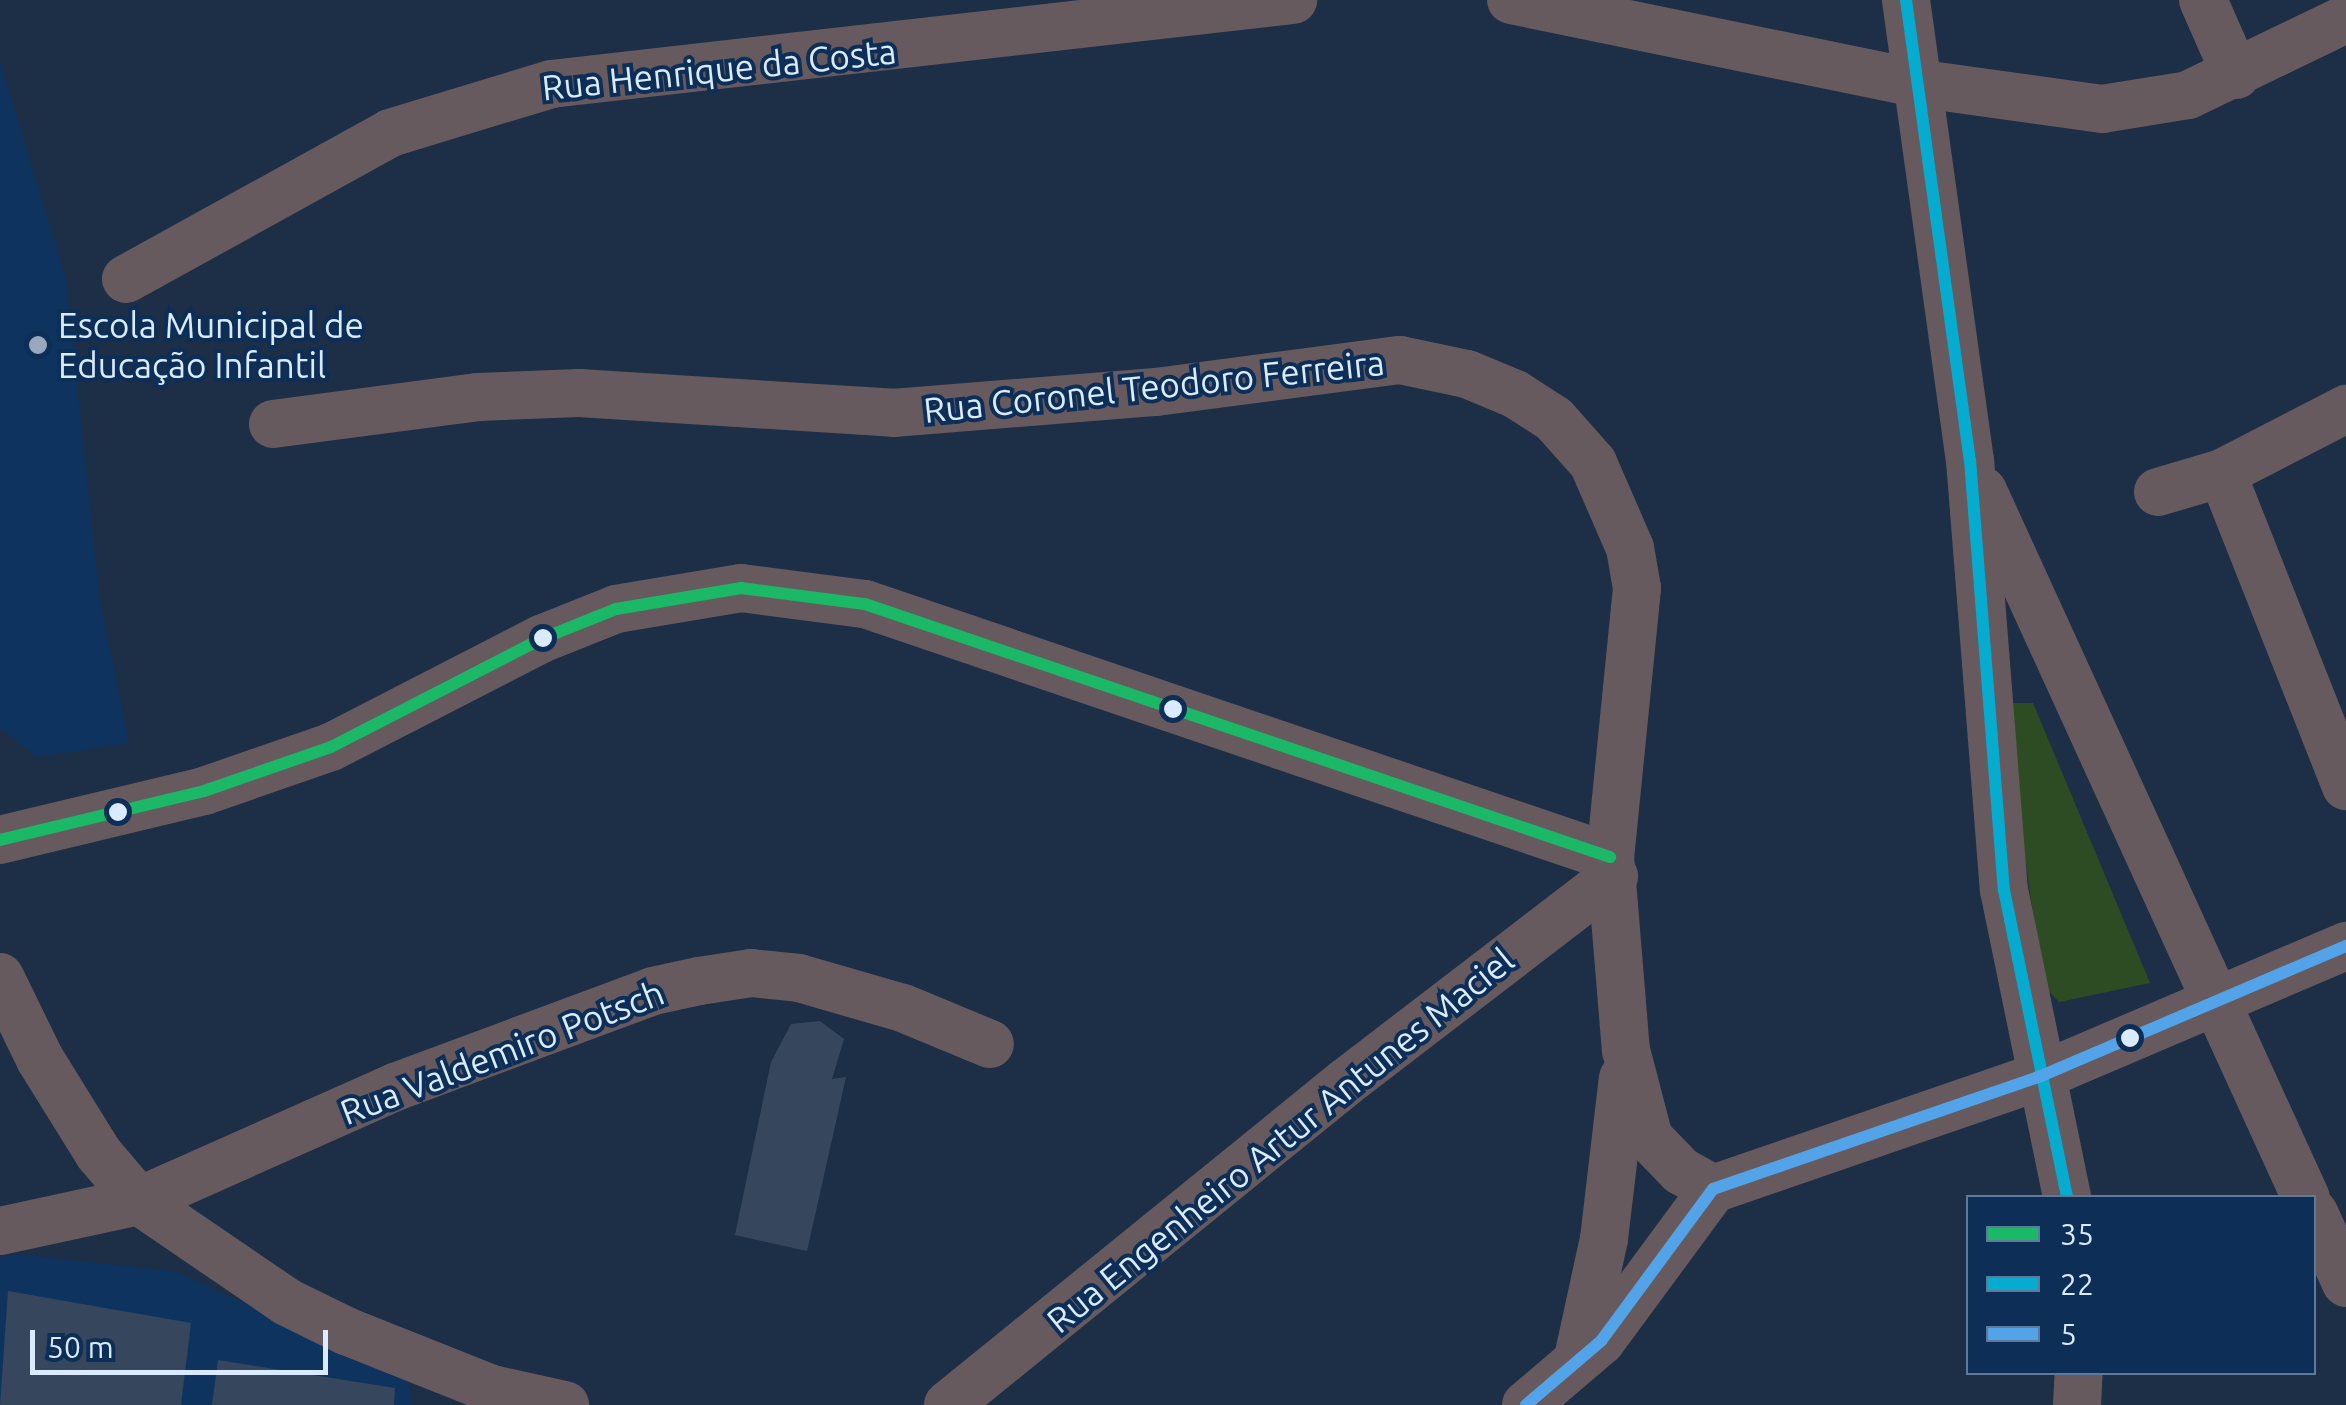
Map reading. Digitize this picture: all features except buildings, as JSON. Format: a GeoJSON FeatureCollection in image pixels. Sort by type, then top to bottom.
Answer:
{"type":"FeatureCollection","features":[{"type":"Feature","properties":{"kind":"street","name":"Rua Henrique da Costa"},"geometry":{"type":"LineString","coordinates":[[126,279],[390,133],[550,84],[1293,0]]}},
{"type":"Feature","properties":{"kind":"street"},"geometry":{"type":"LineString","coordinates":[[1511,0],[1915,83],[2102,110],[2153,105],[2236,74],[2346,19]]}},
{"type":"Feature","properties":{"kind":"street"},"geometry":{"type":"LineString","coordinates":[[1906,0],[1970,460],[2004,890],[2067,1195]]}},
{"type":"Feature","properties":{"kind":"street"},"geometry":{"type":"LineString","coordinates":[[2203,0],[2236,74]]}},
{"type":"Feature","properties":{"kind":"street","name":"Rua Coronel Teodoro Ferreira"},"geometry":{"type":"LineString","coordinates":[[273,424],[478,397],[650,396],[893,413],[1156,392],[1400,360],[1468,374],[1554,420],[1594,463],[1630,548],[1637,588],[1612,866],[1626,1050],[1649,1138],[1671,1162],[1713,1189]]}},
{"type":"Feature","properties":{"kind":"street"},"geometry":{"type":"LineString","coordinates":[[2158,492],[2222,473],[2346,410]]}},
{"type":"Feature","properties":{"kind":"street"},"geometry":{"type":"LineString","coordinates":[[1970,460],[2305,1195]]}},
{"type":"Feature","properties":{"kind":"street"},"geometry":{"type":"LineString","coordinates":[[2222,473],[2346,786]]}},
{"type":"Feature","properties":{"kind":"street"},"geometry":{"type":"LineString","coordinates":[[0,840],[204,791],[331,747],[541,640],[616,609],[741,588],[865,604],[1612,866]]}},
{"type":"Feature","properties":{"kind":"street","name":"Rua Engenheiro Artur Antunes Maciel"},"geometry":{"type":"LineString","coordinates":[[948,1405],[1612,866]]}},
{"type":"Feature","properties":{"kind":"street"},"geometry":{"type":"LineString","coordinates":[[1526,1405],[1576,1366],[1713,1189],[2042,1076],[2346,946]]}},
{"type":"Feature","properties":{"kind":"street","name":"Rua Valdemiro Potsch"},"geometry":{"type":"LineString","coordinates":[[0,1232],[140,1201],[395,1087],[653,991],[699,981],[751,973],[799,978],[903,1008],[990,1044]]}},
{"type":"Feature","properties":{"kind":"street"},"geometry":{"type":"LineString","coordinates":[[0,978],[40,1059],[99,1154],[140,1201],[287,1302],[346,1331],[492,1389],[565,1405]]}},
{"type":"Feature","properties":{"kind":"street"},"geometry":{"type":"LineString","coordinates":[[1576,1366],[1604,1238],[1626,1050]]}},
{"type":"Feature","properties":{"kind":"street"},"geometry":{"type":"LineString","coordinates":[[2316,1217],[2346,1283]]}},
{"type":"Feature","properties":{"kind":"street"},"geometry":{"type":"LineString","coordinates":[[2077,1405],[2079,1375]]}},
{"type":"Feature","properties":{"kind":"shaded area","name":"Escola Municipal de Educação Infantil"},"geometry":{"type":"Polygon","coordinates":[[[0,62],[66,279],[99,596],[129,743],[37,757],[0,728],[0,62]]]}},
{"type":"Feature","properties":{"kind":"shaded area"},"geometry":{"type":"Polygon","coordinates":[[[15,1254],[175,1271],[408,1381],[412,1405],[0,1405],[0,1257],[15,1254]]]}},
{"type":"Feature","properties":{"kind":"green space"},"geometry":{"type":"Polygon","coordinates":[[[2012,703],[2033,703],[2150,983],[2059,1002],[2043,985],[2006,721],[2012,703]]]}},
{"type":"Feature","properties":{"kind":"transit line","name":"22"},"geometry":{"type":"LineString","coordinates":[[1906,0],[1970,460],[2004,890],[2066,1195]]}},
{"type":"Feature","properties":{"kind":"transit line","name":"35"},"geometry":{"type":"LineString","coordinates":[[0,840],[204,791],[331,747],[541,639],[616,609],[741,588],[865,604],[1610,857]]}},
{"type":"Feature","properties":{"kind":"transit line","name":"5"},"geometry":{"type":"LineString","coordinates":[[1526,1405],[1601,1341],[1713,1189],[2041,1076],[2346,946]]}},
{"type":"Feature","properties":{"kind":"place","name":"Escola Municipal de Educação Infantil"},"geometry":{"type":"Point","coordinates":[38,345]}}]}
